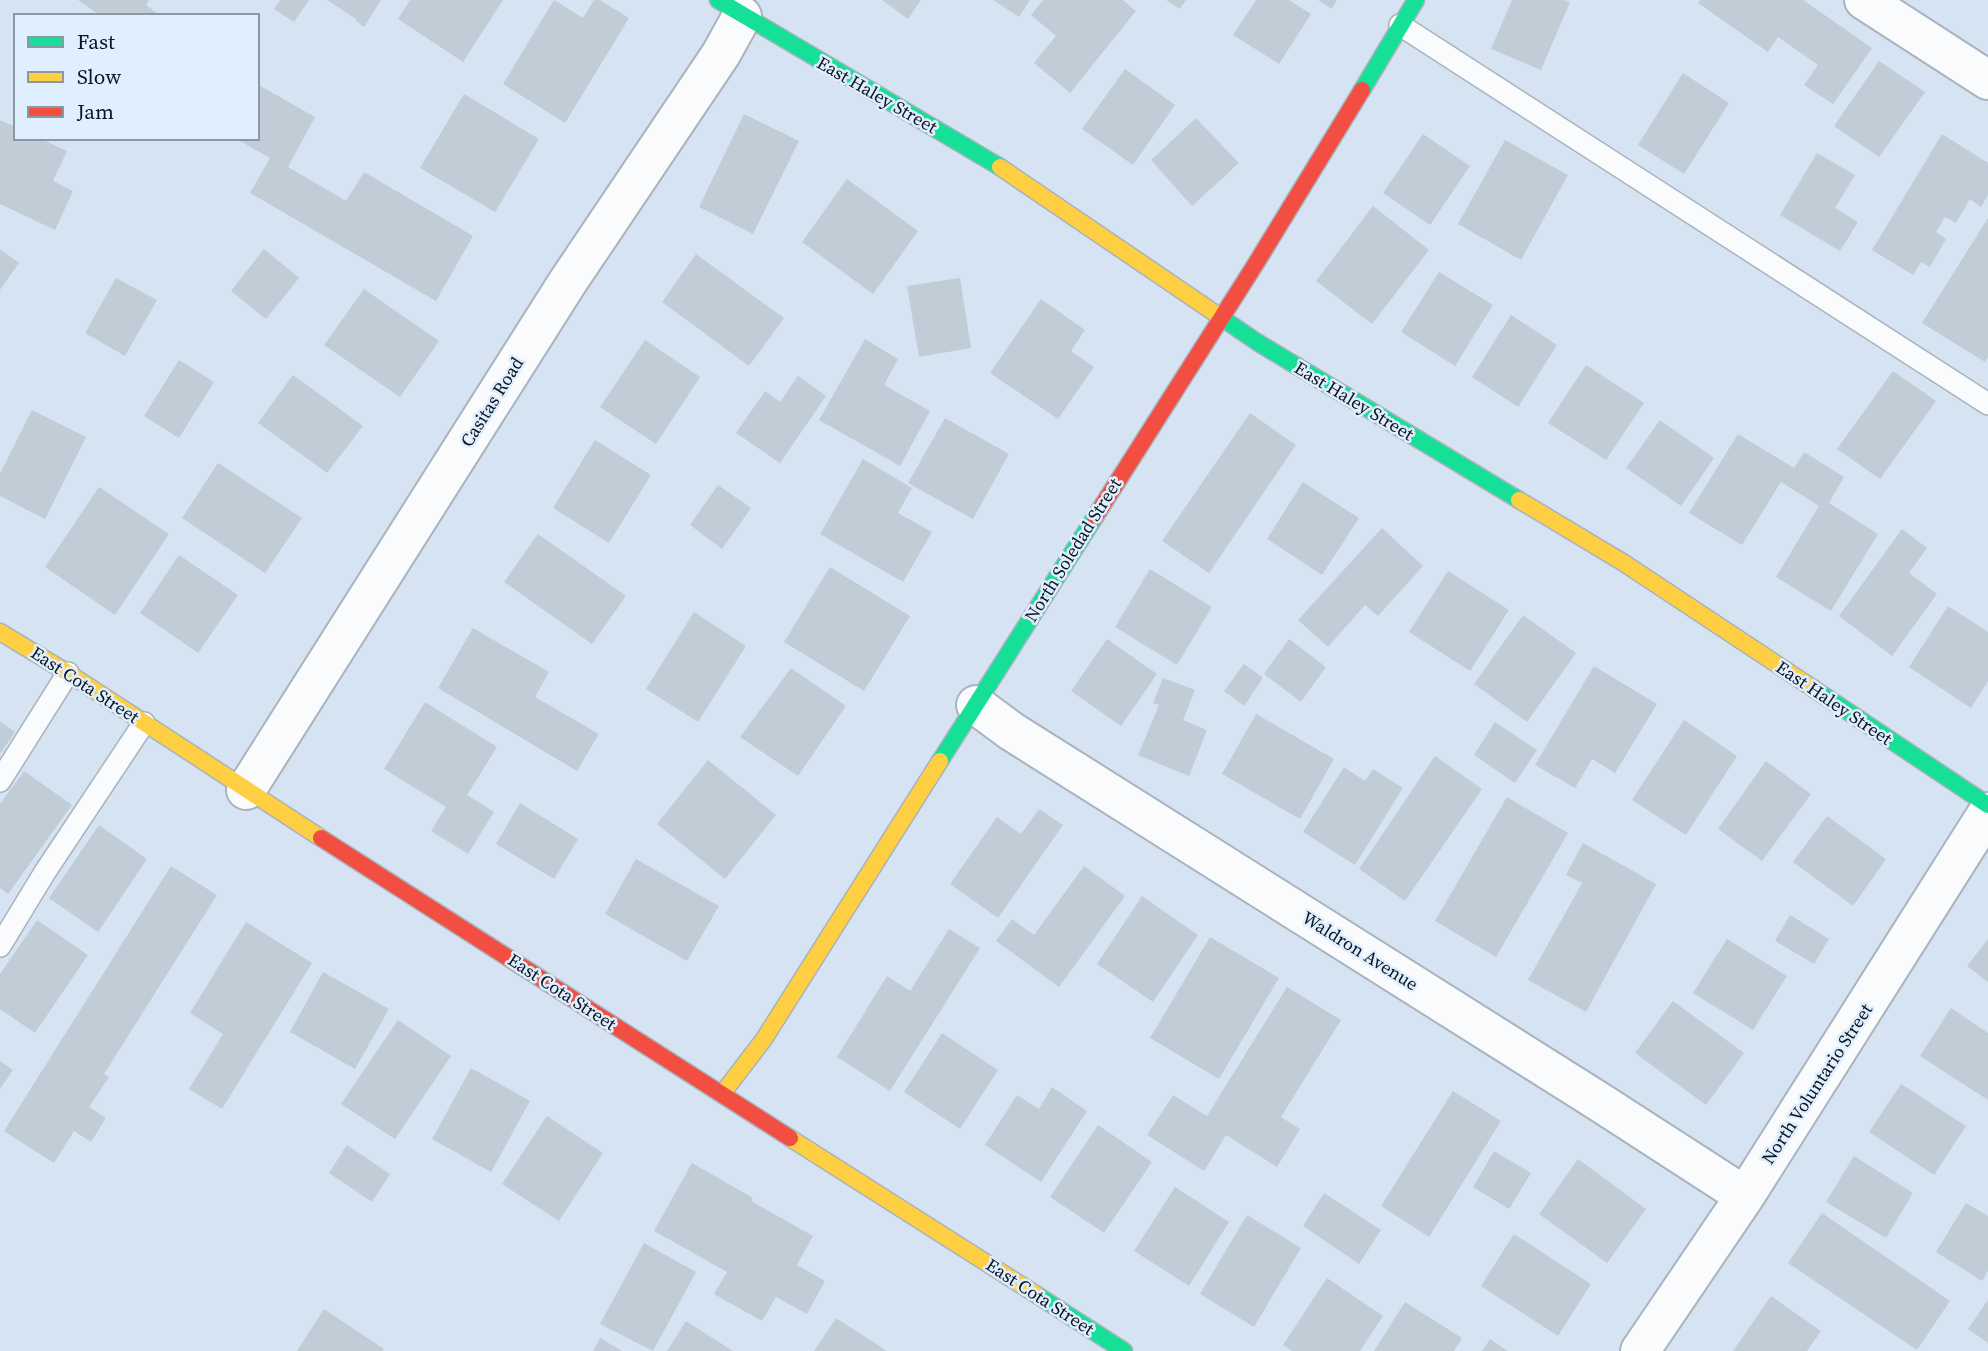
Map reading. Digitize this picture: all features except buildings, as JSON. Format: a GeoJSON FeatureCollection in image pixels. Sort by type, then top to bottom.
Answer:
{"type":"FeatureCollection","features":[{"type":"Feature","properties":{"kind":"street","name":"North Soledad Street"},"geometry":{"type":"LineString","coordinates":[[722,1094],[764,1039],[976,705],[1255,265],[1416,0]]}},
{"type":"Feature","properties":{"kind":"street"},"geometry":{"type":"LineString","coordinates":[[1864,0],[1988,80]]}},
{"type":"Feature","properties":{"kind":"street","name":"East Haley Street"},"geometry":{"type":"LineString","coordinates":[[730,8],[982,155],[1257,342],[1624,563],[1988,805]]}},
{"type":"Feature","properties":{"kind":"street","name":"Casitas Road"},"geometry":{"type":"LineString","coordinates":[[246,790],[568,283],[721,54],[730,8]]}},
{"type":"Feature","properties":{"kind":"street","name":"East Cota Street"},"geometry":{"type":"LineString","coordinates":[[0,632],[68,673],[246,790],[1124,1351]]}},
{"type":"Feature","properties":{"kind":"street","name":"Waldron Avenue"},"geometry":{"type":"LineString","coordinates":[[976,705],[1011,731],[1745,1196]]}},
{"type":"Feature","properties":{"kind":"street","name":"North Voluntario Street"},"geometry":{"type":"LineString","coordinates":[[1640,1351],[1745,1196],[1988,812]]}},
{"type":"Feature","properties":{"kind":"lane"},"geometry":{"type":"LineString","coordinates":[[1400,25],[1988,404]]}},
{"type":"Feature","properties":{"kind":"lane"},"geometry":{"type":"LineString","coordinates":[[0,781],[68,673]]}},
{"type":"Feature","properties":{"kind":"lane"},"geometry":{"type":"LineString","coordinates":[[0,946],[45,872],[144,723]]}},
{"type":"Feature","properties":{"kind":"traffic: fast"},"geometry":{"type":"LineString","coordinates":[[718,0],[1000,167]]}},
{"type":"Feature","properties":{"kind":"traffic: fast"},"geometry":{"type":"LineString","coordinates":[[1362,90],[1416,0]]}},
{"type":"Feature","properties":{"kind":"traffic: fast"},"geometry":{"type":"LineString","coordinates":[[1219,316],[1257,342],[1519,500]]}},
{"type":"Feature","properties":{"kind":"traffic: fast"},"geometry":{"type":"LineString","coordinates":[[940,761],[1095,517]]}},
{"type":"Feature","properties":{"kind":"traffic: fast"},"geometry":{"type":"LineString","coordinates":[[1814,689],[1988,805]]}},
{"type":"Feature","properties":{"kind":"traffic: fast"},"geometry":{"type":"LineString","coordinates":[[1037,1295],[1124,1351]]}},
{"type":"Feature","properties":{"kind":"traffic: slow"},"geometry":{"type":"LineString","coordinates":[[1000,167],[1219,316]]}},
{"type":"Feature","properties":{"kind":"traffic: slow"},"geometry":{"type":"LineString","coordinates":[[1519,500],[1624,563],[1814,689]]}},
{"type":"Feature","properties":{"kind":"traffic: slow"},"geometry":{"type":"LineString","coordinates":[[0,632],[68,673],[321,838]]}},
{"type":"Feature","properties":{"kind":"traffic: slow"},"geometry":{"type":"LineString","coordinates":[[722,1094],[764,1039],[940,761]]}},
{"type":"Feature","properties":{"kind":"traffic: slow"},"geometry":{"type":"LineString","coordinates":[[790,1138],[1037,1295]]}},
{"type":"Feature","properties":{"kind":"traffic: jam"},"geometry":{"type":"LineString","coordinates":[[1095,517],[1362,90]]}},
{"type":"Feature","properties":{"kind":"traffic: jam"},"geometry":{"type":"LineString","coordinates":[[321,838],[790,1138]]}}]}
